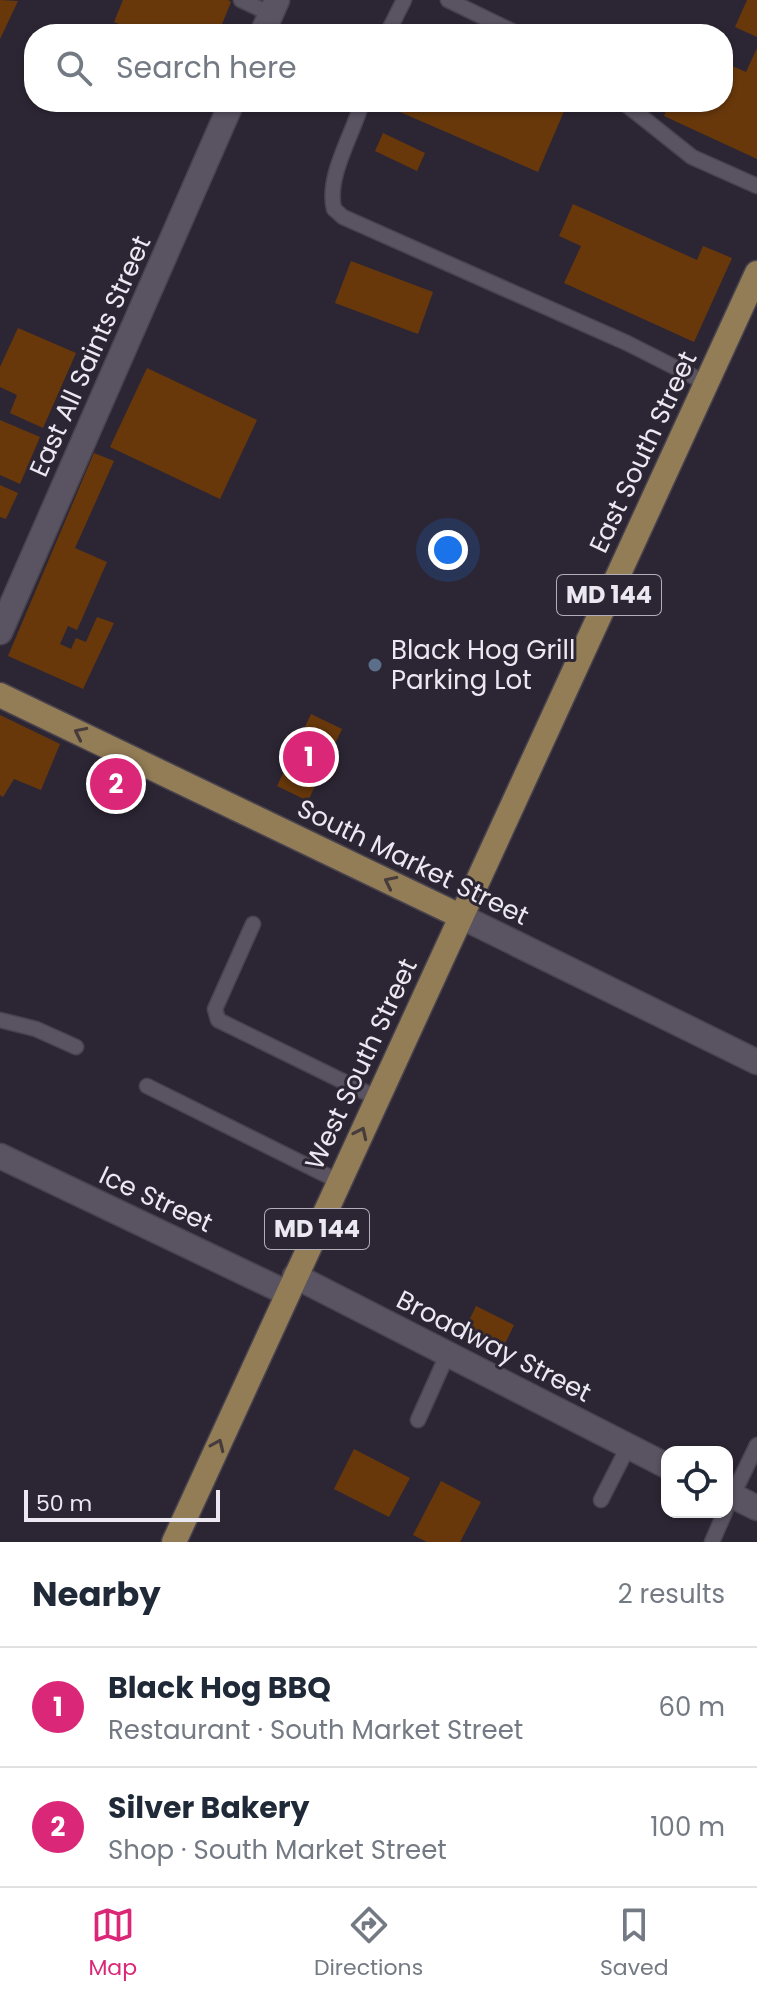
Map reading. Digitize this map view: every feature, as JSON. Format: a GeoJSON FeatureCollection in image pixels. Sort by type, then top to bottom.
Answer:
{"type":"FeatureCollection","features":[{"type":"Feature","properties":{"kind":"main road","name":"East South Street"},"geometry":{"type":"LineString","coordinates":[[460,916],[757,273]]}},
{"type":"Feature","properties":{"kind":"main road","name":"South Market Street"},"geometry":{"type":"LineString","coordinates":[[0,695],[460,916]]}},
{"type":"Feature","properties":{"kind":"main road","name":"West South Street"},"geometry":{"type":"LineString","coordinates":[[174,1542],[460,916]]}},
{"type":"Feature","properties":{"kind":"street","name":"East All Saints Street"},"geometry":{"type":"LineString","coordinates":[[0,632],[228,112]]}},
{"type":"Feature","properties":{"kind":"street","name":"South Market Street"},"geometry":{"type":"LineString","coordinates":[[460,916],[757,1062]]}},
{"type":"Feature","properties":{"kind":"street","name":"Ice Street"},"geometry":{"type":"LineString","coordinates":[[0,1156],[291,1285]]}},
{"type":"Feature","properties":{"kind":"street","name":"Broadway Street"},"geometry":{"type":"LineString","coordinates":[[291,1285],[448,1353],[661,1463]]}},
{"type":"Feature","properties":{"kind":"street"},"geometry":{"type":"LineString","coordinates":[[733,1503],[757,1508]]}},
{"type":"Feature","properties":{"kind":"lane"},"geometry":{"type":"LineString","coordinates":[[241,0],[270,16]]}},
{"type":"Feature","properties":{"kind":"lane"},"geometry":{"type":"LineString","coordinates":[[392,24],[404,0]]}},
{"type":"Feature","properties":{"kind":"lane"},"geometry":{"type":"LineString","coordinates":[[448,0],[497,24]]}},
{"type":"Feature","properties":{"kind":"lane"},"geometry":{"type":"LineString","coordinates":[[359,112],[331,185],[334,209],[343,217],[627,343],[706,383]]}},
{"type":"Feature","properties":{"kind":"lane"},"geometry":{"type":"LineString","coordinates":[[636,112],[692,157],[757,186]]}},
{"type":"Feature","properties":{"kind":"lane"},"geometry":{"type":"LineString","coordinates":[[253,924],[215,1009],[218,1020],[377,1098]]}},
{"type":"Feature","properties":{"kind":"lane"},"geometry":{"type":"LineString","coordinates":[[0,1020],[36,1029],[76,1047]]}},
{"type":"Feature","properties":{"kind":"lane"},"geometry":{"type":"LineString","coordinates":[[147,1086],[338,1181]]}},
{"type":"Feature","properties":{"kind":"lane"},"geometry":{"type":"LineString","coordinates":[[418,1420],[448,1353]]}},
{"type":"Feature","properties":{"kind":"lane"},"geometry":{"type":"LineString","coordinates":[[733,1492],[757,1445]]}},
{"type":"Feature","properties":{"kind":"lane"},"geometry":{"type":"LineString","coordinates":[[601,1500],[628,1447]]}},
{"type":"Feature","properties":{"kind":"lane"},"geometry":{"type":"LineString","coordinates":[[712,1542],[722,1518]]}},
{"type":"Feature","properties":{"kind":"building"},"geometry":{"type":"Polygon","coordinates":[[[0,0],[18,1],[0,39],[0,0]]]}},
{"type":"Feature","properties":{"kind":"building"},"geometry":{"type":"Polygon","coordinates":[[[123,0],[231,2],[222,24],[114,22],[123,0]]]}},
{"type":"Feature","properties":{"kind":"building"},"geometry":{"type":"Polygon","coordinates":[[[747,0],[757,0],[757,37],[735,27],[747,0]]]}},
{"type":"Feature","properties":{"kind":"building"},"geometry":{"type":"Polygon","coordinates":[[[757,48],[757,159],[664,116],[666,112],[733,112],[733,66],[746,72],[757,48]]]}},
{"type":"Feature","properties":{"kind":"building"},"geometry":{"type":"Polygon","coordinates":[[[400,112],[564,112],[538,172],[400,112]]]}},
{"type":"Feature","properties":{"kind":"building"},"geometry":{"type":"Polygon","coordinates":[[[383,133],[425,153],[417,171],[375,151],[383,133]]]}},
{"type":"Feature","properties":{"kind":"building"},"geometry":{"type":"Polygon","coordinates":[[[573,204],[697,260],[703,246],[732,258],[694,342],[564,283],[581,246],[559,236],[573,204]]]}},
{"type":"Feature","properties":{"kind":"building"},"geometry":{"type":"Polygon","coordinates":[[[351,261],[433,292],[418,334],[335,303],[351,261]]]}},
{"type":"Feature","properties":{"kind":"building"},"geometry":{"type":"Polygon","coordinates":[[[18,328],[76,353],[43,428],[10,413],[17,395],[0,387],[0,367],[18,328]]]}},
{"type":"Feature","properties":{"kind":"building"},"geometry":{"type":"Polygon","coordinates":[[[147,368],[257,420],[220,499],[110,447],[147,368]]]}},
{"type":"Feature","properties":{"kind":"building"},"geometry":{"type":"Polygon","coordinates":[[[0,420],[40,437],[20,484],[0,475],[0,420]]]}},
{"type":"Feature","properties":{"kind":"building"},"geometry":{"type":"Polygon","coordinates":[[[94,453],[114,461],[75,548],[107,562],[77,630],[68,626],[60,644],[71,649],[76,638],[86,642],[97,617],[114,623],[83,689],[8,656],[94,453]]]}},
{"type":"Feature","properties":{"kind":"building"},"geometry":{"type":"Polygon","coordinates":[[[0,485],[18,493],[6,519],[0,517],[0,485]]]}},
{"type":"Feature","properties":{"kind":"building"},"geometry":{"type":"Polygon","coordinates":[[[311,714],[342,729],[308,801],[277,786],[311,714]]]}},
{"type":"Feature","properties":{"kind":"building"},"geometry":{"type":"Polygon","coordinates":[[[0,715],[60,744],[41,790],[14,779],[3,797],[0,795],[0,715]]]}},
{"type":"Feature","properties":{"kind":"building"},"geometry":{"type":"Polygon","coordinates":[[[476,1306],[514,1325],[502,1350],[464,1331],[476,1306]]]}},
{"type":"Feature","properties":{"kind":"building"},"geometry":{"type":"Polygon","coordinates":[[[354,1449],[410,1478],[389,1517],[334,1489],[354,1449]]]}},
{"type":"Feature","properties":{"kind":"building"},"geometry":{"type":"Polygon","coordinates":[[[441,1481],[481,1502],[460,1542],[427,1542],[413,1535],[441,1481]]]}},
{"type":"Feature","properties":{"kind":"place","name":"Black Hog Grill Parking Lot"},"geometry":{"type":"Point","coordinates":[375,665]}},
{"type":"Feature","properties":{"kind":"place","name":"Black Hog BBQ"},"geometry":{"type":"Point","coordinates":[309,757]}},
{"type":"Feature","properties":{"kind":"place","name":"Silver Bakery"},"geometry":{"type":"Point","coordinates":[116,784]}}]}
